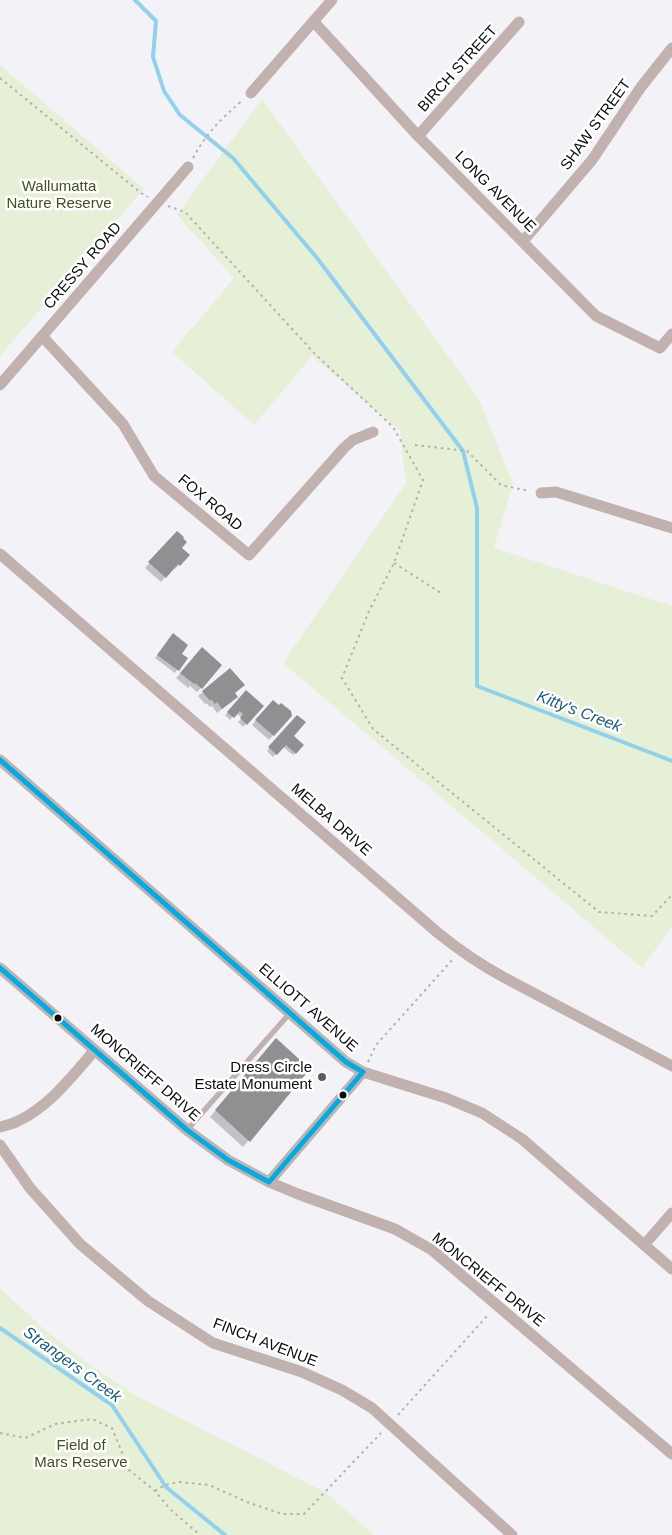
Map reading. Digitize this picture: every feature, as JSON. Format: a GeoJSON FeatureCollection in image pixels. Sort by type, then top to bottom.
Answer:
{"type":"FeatureCollection","features":[{"type":"Feature","properties":{"kind":"street"},"geometry":{"type":"LineString","coordinates":[[251,93],[332,0]]}},
{"type":"Feature","properties":{"kind":"street","name":"LONG AVENUE"},"geometry":{"type":"LineString","coordinates":[[314,22],[418,136],[596,316],[660,348],[672,334]]}},
{"type":"Feature","properties":{"kind":"street","name":"BIRCH STREET"},"geometry":{"type":"LineString","coordinates":[[418,136],[519,22]]}},
{"type":"Feature","properties":{"kind":"street","name":"SHAW STREET"},"geometry":{"type":"LineString","coordinates":[[523,241],[592,160],[641,87],[672,48]]}},
{"type":"Feature","properties":{"kind":"street","name":"CRESSY ROAD"},"geometry":{"type":"LineString","coordinates":[[0,384],[188,167]]}},
{"type":"Feature","properties":{"kind":"street","name":"FOX ROAD"},"geometry":{"type":"LineString","coordinates":[[42,336],[123,424],[154,476],[249,555],[344,448],[353,440],[373,432]]}},
{"type":"Feature","properties":{"kind":"street"},"geometry":{"type":"LineString","coordinates":[[541,493],[556,492],[672,528]]}},
{"type":"Feature","properties":{"kind":"street","name":"MELBA DRIVE"},"geometry":{"type":"LineString","coordinates":[[0,554],[460,951],[505,978],[672,1066]]}},
{"type":"Feature","properties":{"kind":"street","name":"ELLIOTT AVENUE"},"geometry":{"type":"LineString","coordinates":[[0,760],[346,1062],[363,1072],[446,1098],[482,1113],[522,1139],[672,1269]]}},
{"type":"Feature","properties":{"kind":"street","name":"MONCRIEFF DRIVE"},"geometry":{"type":"LineString","coordinates":[[0,968],[187,1130],[228,1160],[298,1194],[396,1229],[432,1250],[672,1454]]}},
{"type":"Feature","properties":{"kind":"street"},"geometry":{"type":"LineString","coordinates":[[0,1127],[18,1121],[40,1108],[57,1093],[94,1050]]}},
{"type":"Feature","properties":{"kind":"street"},"geometry":{"type":"LineString","coordinates":[[270,1182],[363,1072]]}},
{"type":"Feature","properties":{"kind":"street","name":"FINCH AVENUE"},"geometry":{"type":"LineString","coordinates":[[0,1145],[30,1188],[80,1244],[148,1301],[214,1343],[302,1372],[342,1390],[372,1408],[512,1535]]}},
{"type":"Feature","properties":{"kind":"street"},"geometry":{"type":"LineString","coordinates":[[644,1245],[672,1213]]}},
{"type":"Feature","properties":{"kind":"lane"},"geometry":{"type":"LineString","coordinates":[[187,1130],[290,1013]]}},
{"type":"Feature","properties":{"kind":"path"},"geometry":{"type":"LineString","coordinates":[[0,78],[141,193],[158,202],[185,212],[314,353],[393,427],[424,480],[394,563],[369,611],[342,678],[373,729],[599,912],[652,916],[672,895]]}},
{"type":"Feature","properties":{"kind":"path"},"geometry":{"type":"LineString","coordinates":[[200,146],[218,121],[251,93]]}},
{"type":"Feature","properties":{"kind":"path"},"geometry":{"type":"LineString","coordinates":[[414,445],[467,451],[501,485],[541,493]]}},
{"type":"Feature","properties":{"kind":"path"},"geometry":{"type":"LineString","coordinates":[[394,563],[441,593]]}},
{"type":"Feature","properties":{"kind":"path"},"geometry":{"type":"LineString","coordinates":[[363,1072],[376,1045],[460,951]]}},
{"type":"Feature","properties":{"kind":"path"},"geometry":{"type":"LineString","coordinates":[[155,1491],[165,1485],[179,1482],[208,1484],[247,1502],[282,1514],[304,1514],[497,1306]]}},
{"type":"Feature","properties":{"kind":"path"},"geometry":{"type":"LineString","coordinates":[[0,1434],[25,1438],[55,1424],[92,1419],[112,1428],[129,1470],[155,1491],[170,1509],[200,1535]]}},
{"type":"Feature","properties":{"kind":"green space","name":"Wallumatta Nature Reserve"},"geometry":{"type":"Polygon","coordinates":[[[0,65],[144,189],[0,356],[0,65]]]}},
{"type":"Feature","properties":{"kind":"green space"},"geometry":{"type":"Polygon","coordinates":[[[262,99],[479,399],[513,483],[494,548],[672,606],[672,927],[642,968],[283,663],[406,483],[400,431],[312,356],[254,425],[172,352],[234,278],[177,215],[262,99]]]}},
{"type":"Feature","properties":{"kind":"green space","name":"Field of Mars Reserve"},"geometry":{"type":"Polygon","coordinates":[[[0,1288],[45,1330],[90,1365],[137,1396],[325,1492],[374,1535],[0,1535],[0,1288]]]}},
{"type":"Feature","properties":{"kind":"building"},"geometry":{"type":"Polygon","coordinates":[[[177,531],[187,542],[182,548],[190,555],[180,566],[178,564],[166,578],[148,562],[177,531]]]}},
{"type":"Feature","properties":{"kind":"building"},"geometry":{"type":"Polygon","coordinates":[[[173,633],[188,645],[182,654],[188,658],[179,671],[157,655],[173,633]]]}},
{"type":"Feature","properties":{"kind":"building"},"geometry":{"type":"Polygon","coordinates":[[[202,647],[222,665],[202,689],[180,673],[202,647]]]}},
{"type":"Feature","properties":{"kind":"building"},"geometry":{"type":"Polygon","coordinates":[[[230,668],[245,685],[235,693],[238,697],[222,709],[217,702],[215,704],[211,699],[210,701],[202,691],[230,668]]]}},
{"type":"Feature","properties":{"kind":"building"},"geometry":{"type":"Polygon","coordinates":[[[246,690],[264,706],[247,725],[240,718],[243,714],[240,711],[234,718],[227,712],[246,690]]]}},
{"type":"Feature","properties":{"kind":"building"},"geometry":{"type":"Polygon","coordinates":[[[273,700],[279,705],[281,703],[291,711],[292,716],[274,736],[255,720],[273,700]]]}},
{"type":"Feature","properties":{"kind":"building"},"geometry":{"type":"Polygon","coordinates":[[[297,715],[306,722],[294,736],[304,745],[296,754],[286,745],[277,755],[268,747],[297,715]]]}},
{"type":"Feature","properties":{"kind":"building"},"geometry":{"type":"Polygon","coordinates":[[[276,1038],[310,1069],[250,1142],[215,1110],[276,1038]]]}},
{"type":"Feature","properties":{"kind":"waterway","name":"Kitty's Creek"},"geometry":{"type":"LineString","coordinates":[[135,0],[156,21],[153,57],[164,91],[180,115],[233,158],[317,258],[463,451],[477,508],[477,686],[672,761]]}},
{"type":"Feature","properties":{"kind":"waterway","name":"Strangers Creek"},"geometry":{"type":"LineString","coordinates":[[0,1328],[112,1405],[166,1487],[225,1535]]}},
{"type":"Feature","properties":{"kind":"transit line"},"geometry":{"type":"LineString","coordinates":[[0,760],[346,1062],[363,1072]]}},
{"type":"Feature","properties":{"kind":"transit line"},"geometry":{"type":"LineString","coordinates":[[0,968],[187,1130],[228,1160],[269,1182]]}},
{"type":"Feature","properties":{"kind":"transit line"},"geometry":{"type":"LineString","coordinates":[[269,1182],[363,1072]]}},
{"type":"Feature","properties":{"kind":"place","name":"Dress Circle Estate Monument"},"geometry":{"type":"Point","coordinates":[322,1077]}}]}
